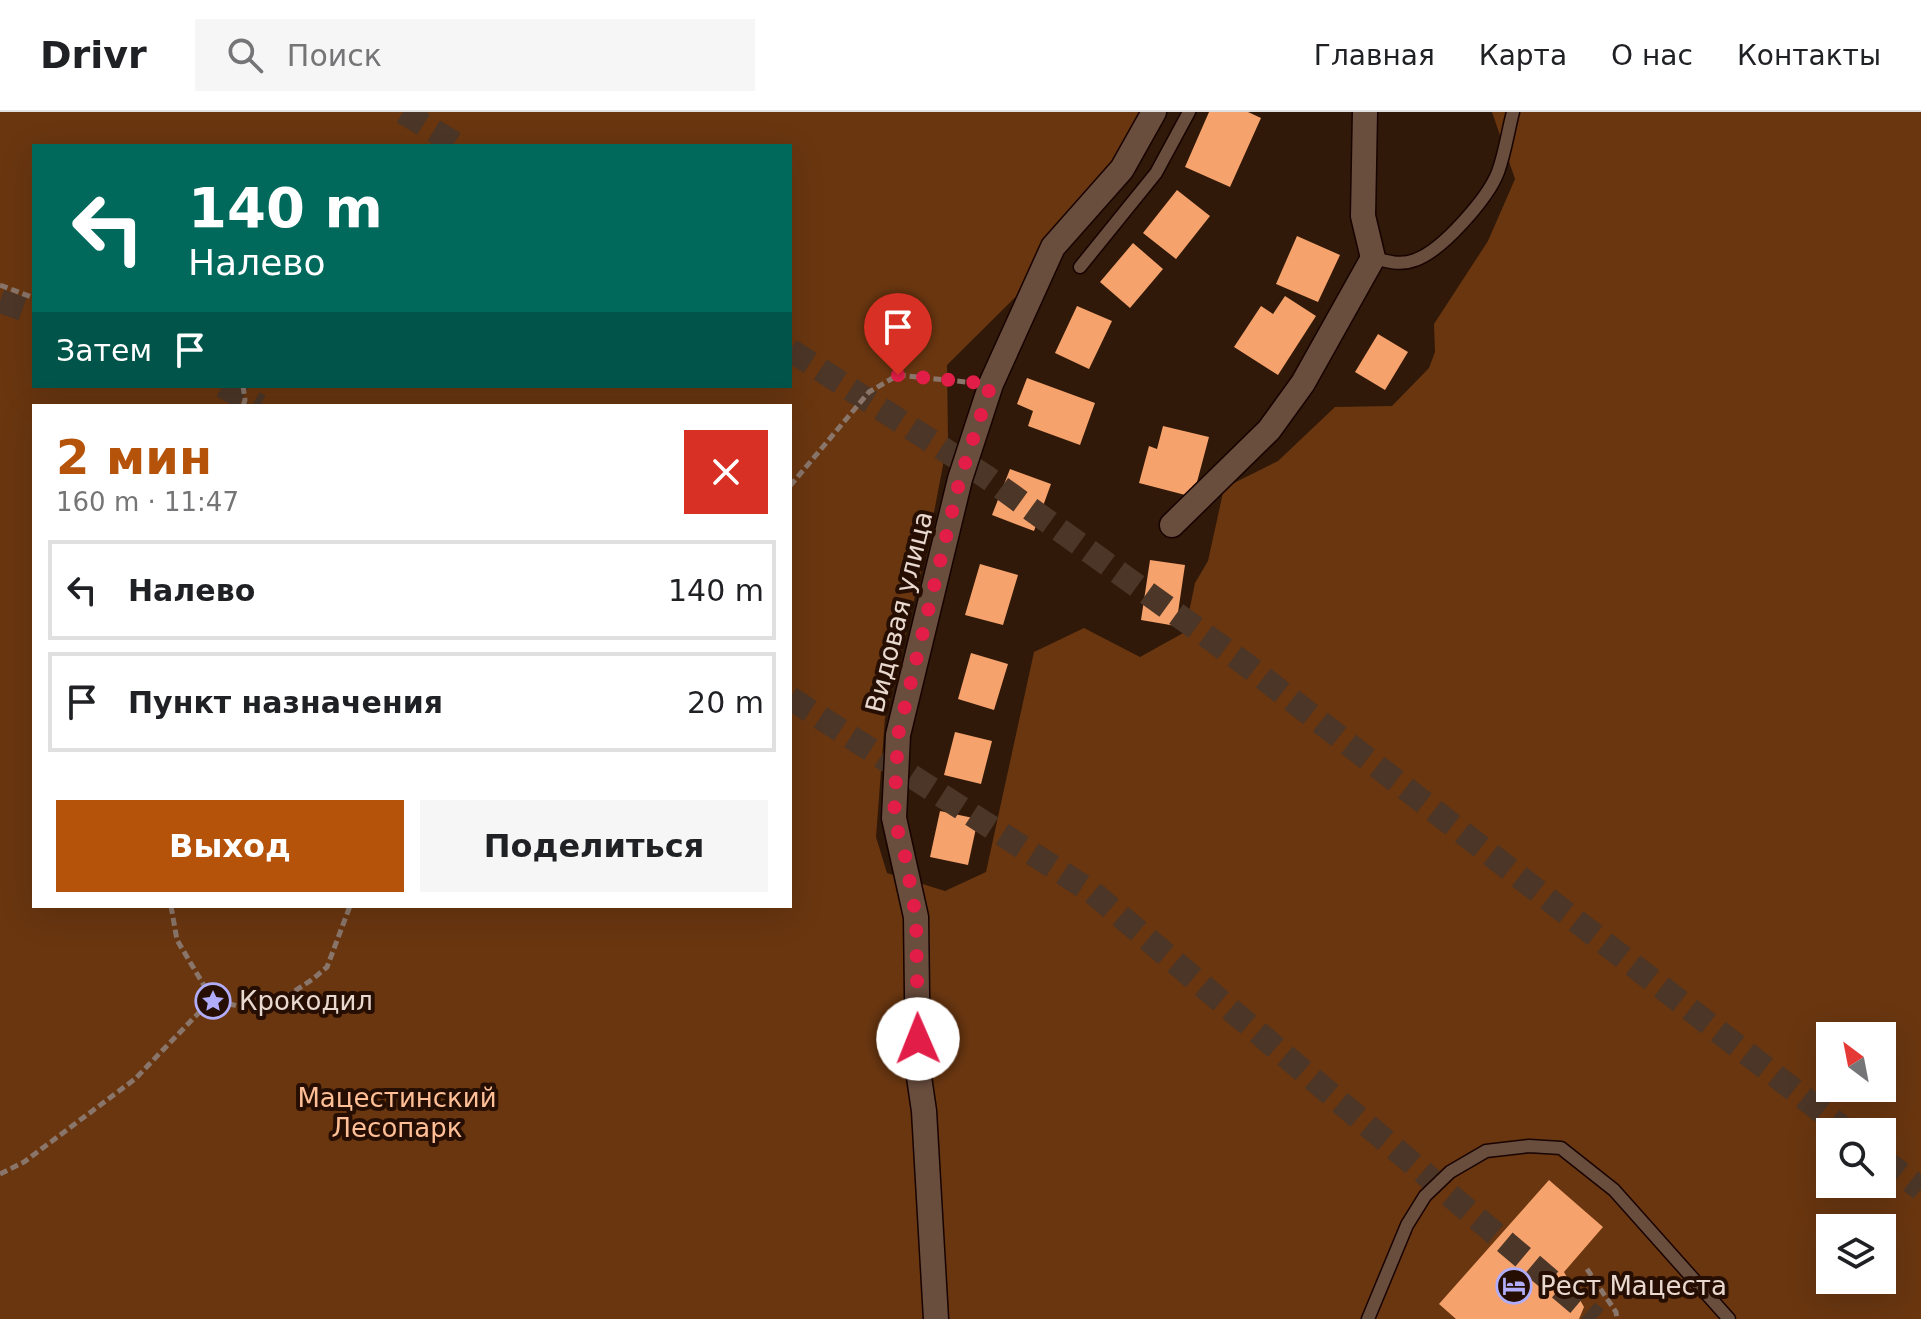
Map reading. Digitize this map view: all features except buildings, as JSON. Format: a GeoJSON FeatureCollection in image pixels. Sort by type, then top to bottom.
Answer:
{"type":"FeatureCollection","features":[{"type":"Feature","properties":{"kind":"street","name":"Видовая улица"},"geometry":{"type":"LineString","coordinates":[[936,1319],[924,1111],[918,1070],[916,917],[905,856],[894,818],[898,735],[960,479],[991,384],[1053,247],[1122,169],[1154,112]]}},
{"type":"Feature","properties":{"kind":"street"},"geometry":{"type":"LineString","coordinates":[[1172,525],[1269,430],[1303,383],[1373,258],[1363,216],[1365,112]]}},
{"type":"Feature","properties":{"kind":"lane"},"geometry":{"type":"LineString","coordinates":[[1080,267],[1156,173],[1189,112]]}},
{"type":"Feature","properties":{"kind":"lane"},"geometry":{"type":"LineString","coordinates":[[1373,258],[1398,264],[1416,260],[1440,245],[1482,198],[1498,173],[1513,112]]}},
{"type":"Feature","properties":{"kind":"lane"},"geometry":{"type":"LineString","coordinates":[[1368,1319],[1407,1225],[1425,1196],[1450,1172],[1486,1151],[1529,1146],[1561,1148],[1614,1190],[1729,1319]]}},
{"type":"Feature","properties":{"kind":"path"},"geometry":{"type":"LineString","coordinates":[[0,285],[32,298]]}},
{"type":"Feature","properties":{"kind":"path"},"geometry":{"type":"LineString","coordinates":[[792,484],[869,392],[898,375],[991,384]]}},
{"type":"Feature","properties":{"kind":"path"},"geometry":{"type":"LineString","coordinates":[[171,908],[177,940],[212,999],[252,1010],[281,1000],[327,967],[349,908]]}},
{"type":"Feature","properties":{"kind":"path"},"geometry":{"type":"LineString","coordinates":[[0,1174],[24,1162],[135,1079],[212,999]]}},
{"type":"Feature","properties":{"kind":"path"},"geometry":{"type":"LineString","coordinates":[[1587,1269],[1616,1312],[1617,1319]]}},
{"type":"Feature","properties":{"kind":"green space","name":"Мацестинский Лесопарк"},"geometry":{"type":"Polygon","coordinates":[[[0,112],[1156,112],[1101,212],[947,365],[948,439],[928,544],[885,718],[876,837],[887,873],[945,891],[986,872],[1034,652],[1084,628],[1140,657],[1185,632],[1195,583],[1208,561],[1224,488],[1278,461],[1335,407],[1392,406],[1429,368],[1435,352],[1434,324],[1488,241],[1515,179],[1492,112],[1921,112],[1921,1319],[0,1319],[0,112]]]}},
{"type":"Feature","properties":{"kind":"tunnel"},"geometry":{"type":"LineString","coordinates":[[403,112],[456,144]]}},
{"type":"Feature","properties":{"kind":"tunnel"},"geometry":{"type":"LineString","coordinates":[[0,301],[32,312]]}},
{"type":"Feature","properties":{"kind":"tunnel"},"geometry":{"type":"LineString","coordinates":[[792,351],[985,476],[1244,663],[1830,1118]]}},
{"type":"Feature","properties":{"kind":"tunnel"},"geometry":{"type":"LineString","coordinates":[[226,388],[256,404]]}},
{"type":"Feature","properties":{"kind":"tunnel"},"geometry":{"type":"LineString","coordinates":[[792,699],[1092,892],[1596,1319]]}},
{"type":"Feature","properties":{"kind":"tunnel"},"geometry":{"type":"LineString","coordinates":[[1896,1170],[1921,1189]]}},
{"type":"Feature","properties":{"kind":"place","name":"Крокодил"},"geometry":{"type":"Point","coordinates":[213,1001]}},
{"type":"Feature","properties":{"kind":"place","name":"Рест Мацеста"},"geometry":{"type":"Point","coordinates":[1514,1286]}},
{"type":"Feature","properties":{"kind":"route"},"geometry":{"type":"LineString","coordinates":[[898,375],[991,384],[960,479],[898,735],[894,818],[905,856],[916,917],[918,1039]]}}]}
